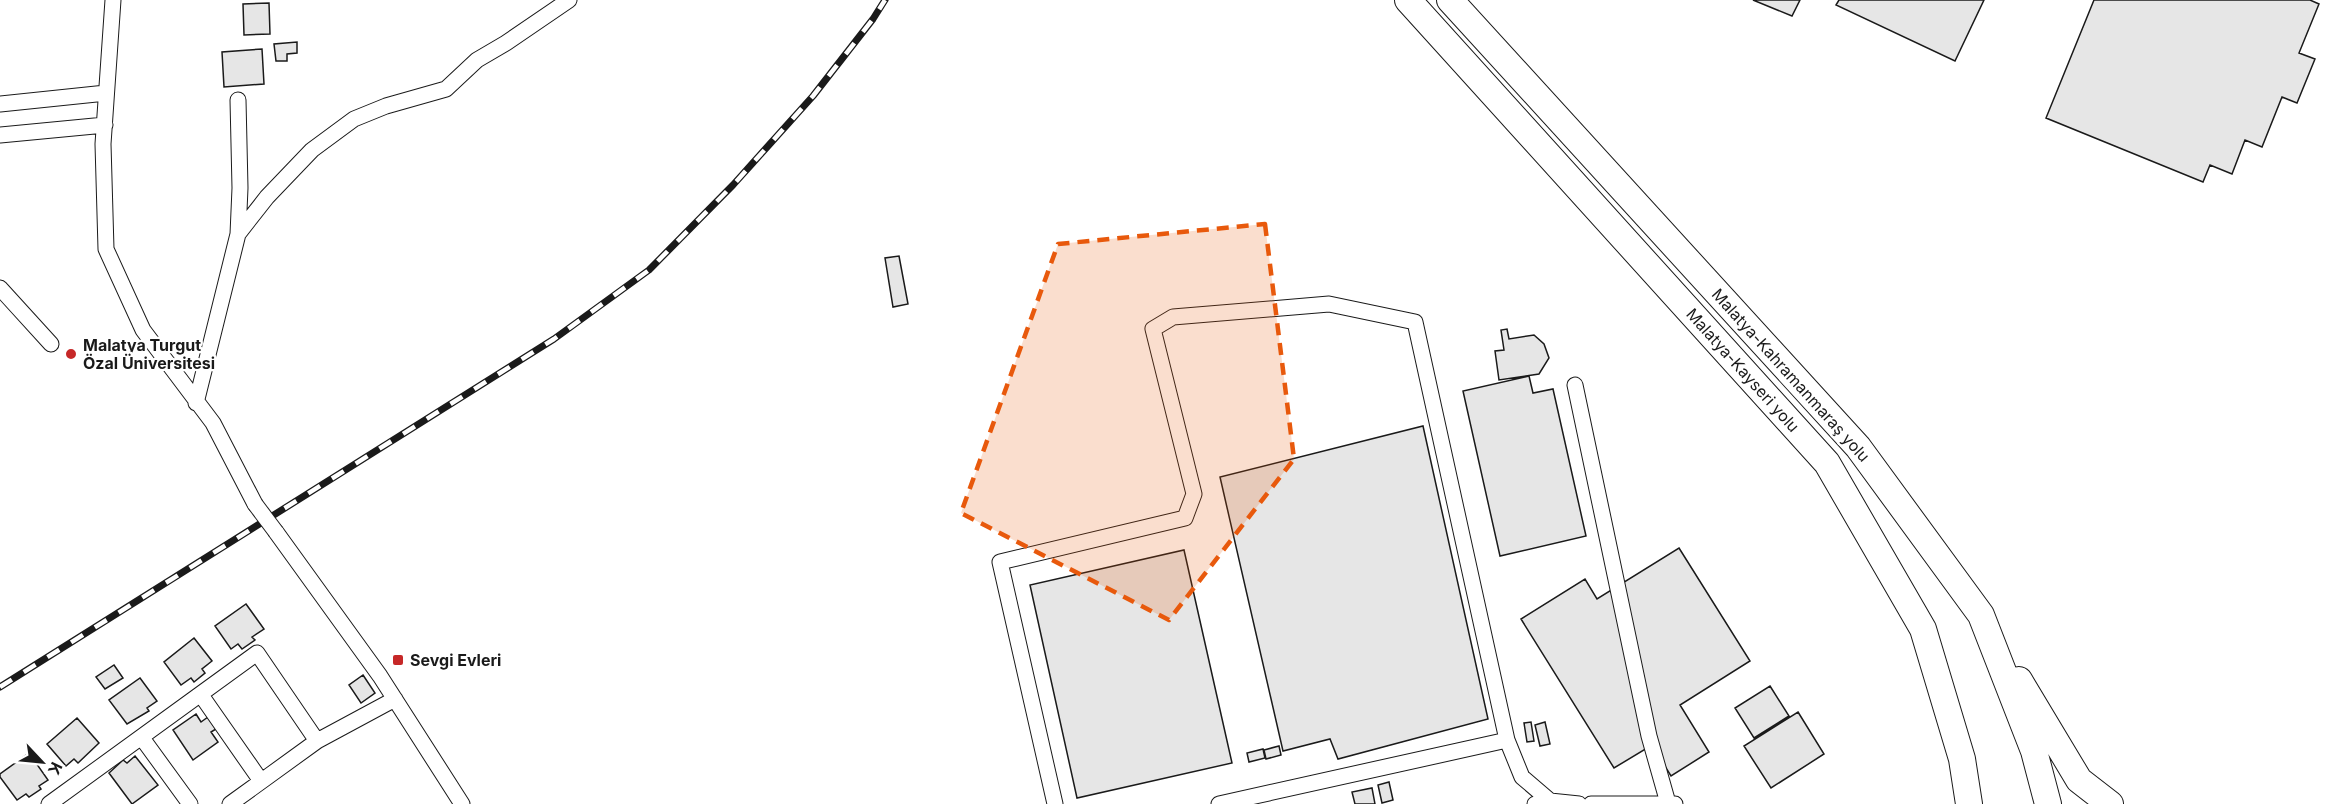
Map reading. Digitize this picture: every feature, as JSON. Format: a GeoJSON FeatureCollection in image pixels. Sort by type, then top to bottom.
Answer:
{"type":"FeatureCollection","features":[{"type":"Feature","properties":{"kind":"highway","name":"Malatya-Kayseri yolu"},"geometry":{"type":"LineString","coordinates":[[1408,0],[1827,463],[1923,629],[1962,759],[1969,804]]}},
{"type":"Feature","properties":{"kind":"highway","name":"Malatya-Kahramanmaraş yolu"},"geometry":{"type":"LineString","coordinates":[[1450,0],[1858,447],[1981,615],[2034,751],[2048,804]]}},
{"type":"Feature","properties":{"kind":"highway"},"geometry":{"type":"LineString","coordinates":[[1981,615],[2079,780],[2110,804]]}},
{"type":"Feature","properties":{"kind":"street"},"geometry":{"type":"LineString","coordinates":[[113,0],[105,125],[106,249],[143,330],[196,404],[213,423],[255,504],[395,699],[462,804]]}},
{"type":"Feature","properties":{"kind":"street"},"geometry":{"type":"LineString","coordinates":[[238,234],[267,197],[312,150],[354,119],[386,106],[446,89],[477,60],[569,0]]}},
{"type":"Feature","properties":{"kind":"street"},"geometry":{"type":"LineString","coordinates":[[0,104],[106,93]]}},
{"type":"Feature","properties":{"kind":"street"},"geometry":{"type":"LineString","coordinates":[[196,404],[238,234],[240,188],[238,100]]}},
{"type":"Feature","properties":{"kind":"street"},"geometry":{"type":"LineString","coordinates":[[0,135],[105,125]]}},
{"type":"Feature","properties":{"kind":"street"},"geometry":{"type":"LineString","coordinates":[[0,288],[51,344]]}},
{"type":"Feature","properties":{"kind":"street"},"geometry":{"type":"LineString","coordinates":[[1055,804],[1000,562],[1185,518],[1194,494],[1153,329],[1173,317],[1329,304],[1415,322],[1507,740],[1522,777],[1542,802],[1580,804]]}},
{"type":"Feature","properties":{"kind":"street"},"geometry":{"type":"LineString","coordinates":[[1575,385],[1649,736],[1672,803],[1591,804]]}},
{"type":"Feature","properties":{"kind":"street"},"geometry":{"type":"LineString","coordinates":[[49,804],[257,653],[317,741]]}},
{"type":"Feature","properties":{"kind":"street"},"geometry":{"type":"LineString","coordinates":[[201,695],[261,781]]}},
{"type":"Feature","properties":{"kind":"street"},"geometry":{"type":"LineString","coordinates":[[230,804],[317,741],[395,699]]}},
{"type":"Feature","properties":{"kind":"street"},"geometry":{"type":"LineString","coordinates":[[142,738],[190,804]]}},
{"type":"Feature","properties":{"kind":"street"},"geometry":{"type":"LineString","coordinates":[[1219,804],[1507,740]]}},
{"type":"Feature","properties":{"kind":"highlighted area"},"geometry":{"type":"Polygon","coordinates":[[[1265,224],[1294,459],[1169,620],[961,513],[1058,244],[1265,224]]]}},
{"type":"Feature","properties":{"kind":"building"},"geometry":{"type":"Polygon","coordinates":[[[1753,0],[1800,0],[1792,16],[1753,0]]]}},
{"type":"Feature","properties":{"kind":"building"},"geometry":{"type":"Polygon","coordinates":[[[1839,0],[1984,0],[1955,61],[1836,5],[1839,0]]]}},
{"type":"Feature","properties":{"kind":"building"},"geometry":{"type":"Polygon","coordinates":[[[2094,0],[2310,0],[2319,4],[2299,53],[2315,59],[2297,103],[2282,97],[2262,147],[2245,140],[2232,174],[2210,165],[2203,182],[2046,118],[2094,0]]]}},
{"type":"Feature","properties":{"kind":"building"},"geometry":{"type":"Polygon","coordinates":[[[269,3],[270,34],[244,35],[243,4],[269,3]]]}},
{"type":"Feature","properties":{"kind":"building"},"geometry":{"type":"Polygon","coordinates":[[[297,42],[297,53],[287,54],[287,61],[276,61],[274,44],[297,42]]]}},
{"type":"Feature","properties":{"kind":"building"},"geometry":{"type":"Polygon","coordinates":[[[262,49],[264,84],[224,87],[222,52],[262,49]]]}},
{"type":"Feature","properties":{"kind":"building"},"geometry":{"type":"Polygon","coordinates":[[[899,256],[908,304],[893,307],[885,258],[899,256]]]}},
{"type":"Feature","properties":{"kind":"building"},"geometry":{"type":"Polygon","coordinates":[[[1507,329],[1509,339],[1534,335],[1544,344],[1549,358],[1539,374],[1499,380],[1495,351],[1504,350],[1501,330],[1507,329]]]}},
{"type":"Feature","properties":{"kind":"building"},"geometry":{"type":"Polygon","coordinates":[[[1529,376],[1533,393],[1553,389],[1586,536],[1500,556],[1463,391],[1529,376]]]}},
{"type":"Feature","properties":{"kind":"building"},"geometry":{"type":"Polygon","coordinates":[[[1423,426],[1488,719],[1338,759],[1330,739],[1283,751],[1220,477],[1423,426]]]}},
{"type":"Feature","properties":{"kind":"building"},"geometry":{"type":"Polygon","coordinates":[[[1679,548],[1750,661],[1680,705],[1709,752],[1671,776],[1652,745],[1614,768],[1521,619],[1585,579],[1597,599],[1679,548]]]}},
{"type":"Feature","properties":{"kind":"building"},"geometry":{"type":"Polygon","coordinates":[[[1184,550],[1232,763],[1077,798],[1030,585],[1184,550]]]}},
{"type":"Feature","properties":{"kind":"building"},"geometry":{"type":"Polygon","coordinates":[[[246,604],[264,629],[252,637],[255,640],[242,649],[238,644],[231,649],[215,626],[246,604]]]}},
{"type":"Feature","properties":{"kind":"building"},"geometry":{"type":"Polygon","coordinates":[[[194,638],[212,661],[202,669],[205,673],[194,682],[191,678],[181,685],[164,662],[194,638]]]}},
{"type":"Feature","properties":{"kind":"building"},"geometry":{"type":"Polygon","coordinates":[[[114,665],[123,678],[105,689],[96,677],[114,665]]]}},
{"type":"Feature","properties":{"kind":"building"},"geometry":{"type":"Polygon","coordinates":[[[363,675],[375,693],[361,703],[349,685],[363,675]]]}},
{"type":"Feature","properties":{"kind":"building"},"geometry":{"type":"Polygon","coordinates":[[[140,678],[157,701],[147,708],[149,711],[127,724],[109,700],[140,678]]]}},
{"type":"Feature","properties":{"kind":"building"},"geometry":{"type":"Polygon","coordinates":[[[1770,686],[1789,716],[1754,738],[1735,708],[1770,686]]]}},
{"type":"Feature","properties":{"kind":"building"},"geometry":{"type":"Polygon","coordinates":[[[1798,712],[1824,754],[1771,788],[1744,746],[1798,712]]]}},
{"type":"Feature","properties":{"kind":"building"},"geometry":{"type":"Polygon","coordinates":[[[196,714],[201,722],[208,717],[216,729],[211,732],[218,742],[193,760],[173,730],[196,714]]]}},
{"type":"Feature","properties":{"kind":"building"},"geometry":{"type":"Polygon","coordinates":[[[77,718],[99,743],[78,763],[74,759],[66,766],[47,744],[77,718]]]}},
{"type":"Feature","properties":{"kind":"building"},"geometry":{"type":"Polygon","coordinates":[[[1531,722],[1534,741],[1527,742],[1524,723],[1531,722]]]}},
{"type":"Feature","properties":{"kind":"building"},"geometry":{"type":"Polygon","coordinates":[[[1545,722],[1550,744],[1540,746],[1535,725],[1545,722]]]}},
{"type":"Feature","properties":{"kind":"building"},"geometry":{"type":"Polygon","coordinates":[[[1279,746],[1281,755],[1266,759],[1264,750],[1279,746]]]}},
{"type":"Feature","properties":{"kind":"building"},"geometry":{"type":"Polygon","coordinates":[[[1263,749],[1265,758],[1249,762],[1247,753],[1263,749]]]}},
{"type":"Feature","properties":{"kind":"building"},"geometry":{"type":"Polygon","coordinates":[[[29,753],[48,780],[39,786],[41,789],[29,797],[26,794],[17,800],[0,774],[29,753]]]}},
{"type":"Feature","properties":{"kind":"building"},"geometry":{"type":"Polygon","coordinates":[[[135,756],[158,785],[132,804],[109,773],[123,760],[127,763],[135,756]]]}},
{"type":"Feature","properties":{"kind":"building"},"geometry":{"type":"Polygon","coordinates":[[[1389,782],[1393,800],[1382,803],[1378,785],[1389,782]]]}},
{"type":"Feature","properties":{"kind":"building"},"geometry":{"type":"Polygon","coordinates":[[[1372,788],[1375,804],[1355,804],[1352,792],[1372,788]]]}},
{"type":"Feature","properties":{"kind":"railway"},"geometry":{"type":"LineString","coordinates":[[0,687],[554,339],[649,270],[733,185],[813,96],[885,0]]}},
{"type":"Feature","properties":{"kind":"place","name":"Malatya Turgut Özal Üniversitesi"},"geometry":{"type":"Point","coordinates":[71,354]}},
{"type":"Feature","properties":{"kind":"place","name":"Sevgi Evleri"},"geometry":{"type":"Point","coordinates":[398,660]}}]}
